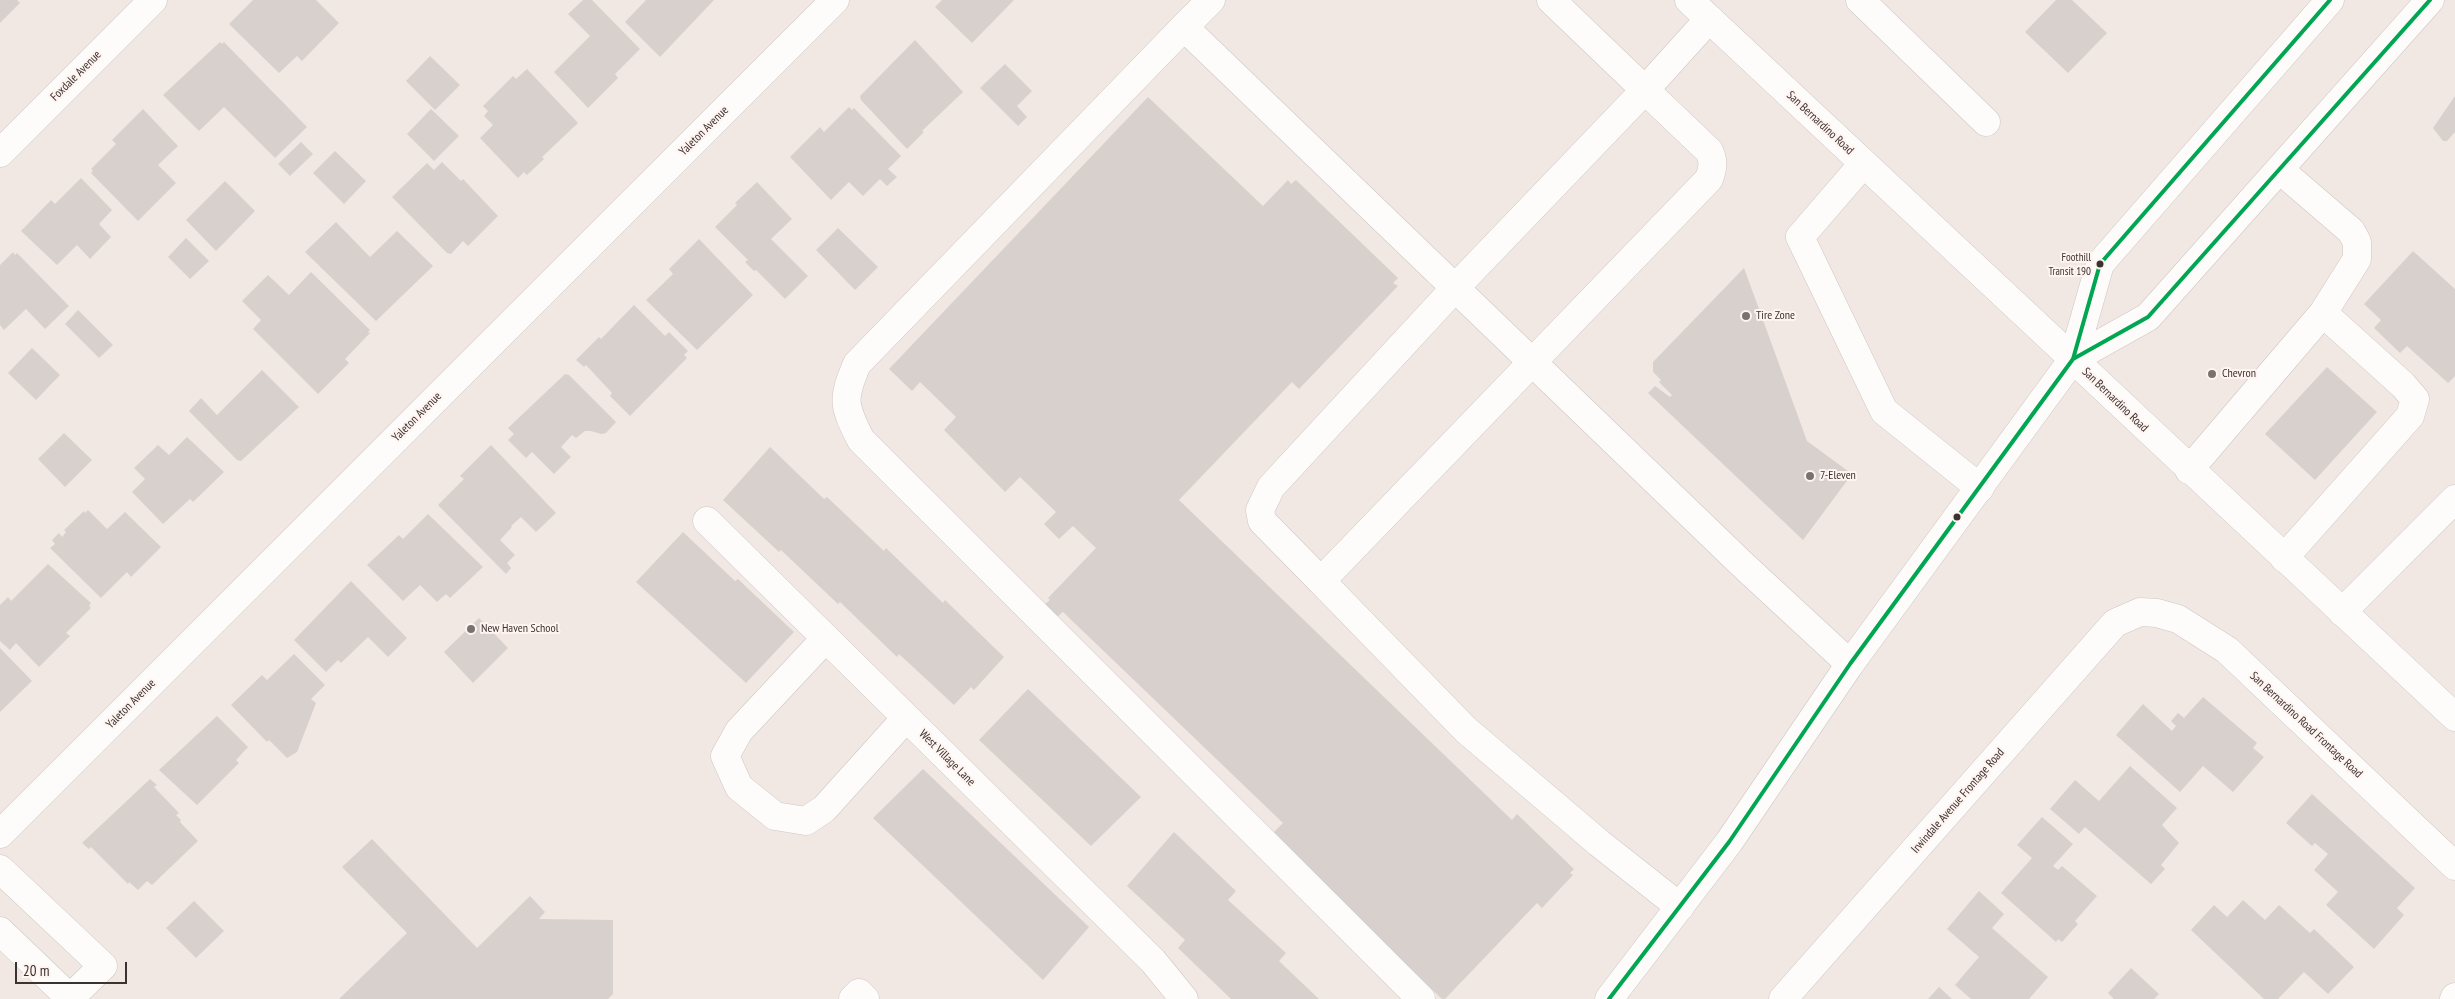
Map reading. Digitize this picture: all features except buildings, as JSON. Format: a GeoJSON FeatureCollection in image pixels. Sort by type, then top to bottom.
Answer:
{"type":"FeatureCollection","features":[{"type":"Feature","properties":{"kind":"street","name":"Foxdale Avenue"},"geometry":{"type":"LineString","coordinates":[[0,153],[153,0]]}},
{"type":"Feature","properties":{"kind":"street","name":"Yaleton Avenue"},"geometry":{"type":"LineString","coordinates":[[0,834],[835,0]]}},
{"type":"Feature","properties":{"kind":"street"},"geometry":{"type":"LineString","coordinates":[[1211,0],[857,364],[846,390],[848,415],[861,440],[1421,999]]}},
{"type":"Feature","properties":{"kind":"street"},"geometry":{"type":"LineString","coordinates":[[1321,581],[1532,360],[1709,179],[1713,169],[1713,159],[1709,151],[1551,0]]}},
{"type":"Feature","properties":{"kind":"street","name":"San Bernardino Road"},"geometry":{"type":"LineString","coordinates":[[1689,0],[2189,470],[2455,716]]}},
{"type":"Feature","properties":{"kind":"street"},"geometry":{"type":"LineString","coordinates":[[1860,0],[1986,122]]}},
{"type":"Feature","properties":{"kind":"street"},"geometry":{"type":"LineString","coordinates":[[1609,999],[1729,842],[1850,664],[2073,360],[2100,264],[2330,0]]}},
{"type":"Feature","properties":{"kind":"street"},"geometry":{"type":"LineString","coordinates":[[2073,360],[2148,317],[2430,0]]}},
{"type":"Feature","properties":{"kind":"street"},"geometry":{"type":"LineString","coordinates":[[1680,907],[1599,843],[1466,730],[1262,521],[1260,510],[1271,487],[1455,288],[1646,90],[1709,19]]}},
{"type":"Feature","properties":{"kind":"street"},"geometry":{"type":"LineString","coordinates":[[1184,27],[1782,602],[1850,664]]}},
{"type":"Feature","properties":{"kind":"street"},"geometry":{"type":"LineString","coordinates":[[1863,164],[1800,237],[1884,411],[1980,488]]}},
{"type":"Feature","properties":{"kind":"street"},"geometry":{"type":"LineString","coordinates":[[2189,470],[2323,313],[2357,259],[2357,242],[2351,231],[2280,170]]}},
{"type":"Feature","properties":{"kind":"street"},"geometry":{"type":"LineString","coordinates":[[2284,558],[2410,416],[2415,399],[2403,385],[2323,313]]}},
{"type":"Feature","properties":{"kind":"street"},"geometry":{"type":"LineString","coordinates":[[2342,612],[2455,499]]}},
{"type":"Feature","properties":{"kind":"street","name":"West Village Lane"},"geometry":{"type":"LineString","coordinates":[[707,521],[1153,962],[1184,999]]}},
{"type":"Feature","properties":{"kind":"street","name":"San Bernardino Road Frontage Road"},"geometry":{"type":"LineString","coordinates":[[2140,612],[2157,613],[2178,619],[2227,650],[2455,866]]}},
{"type":"Feature","properties":{"kind":"street","name":"Irwindale Avenue Frontage Road"},"geometry":{"type":"LineString","coordinates":[[1783,999],[2115,623],[2140,612]]}},
{"type":"Feature","properties":{"kind":"street"},"geometry":{"type":"LineString","coordinates":[[826,638],[739,730],[725,756],[739,787],[775,816],[806,821],[824,809],[906,718]]}},
{"type":"Feature","properties":{"kind":"street"},"geometry":{"type":"LineString","coordinates":[[0,869],[103,966],[70,999],[0,931]]}},
{"type":"Feature","properties":{"kind":"street"},"geometry":{"type":"LineString","coordinates":[[853,999],[859,993],[865,999]]}},
{"type":"Feature","properties":{"kind":"transit line"},"geometry":{"type":"LineString","coordinates":[[1609,999],[1729,842],[1850,664],[2073,359],[2100,264],[2330,0]]}},
{"type":"Feature","properties":{"kind":"transit line"},"geometry":{"type":"LineString","coordinates":[[2073,359],[2148,317],[2430,0]]}},
{"type":"Feature","properties":{"kind":"place","name":"Foothill Transit 190"},"geometry":{"type":"Point","coordinates":[2100,264]}},
{"type":"Feature","properties":{"kind":"place","name":"Tire Zone"},"geometry":{"type":"Point","coordinates":[1746,316]}},
{"type":"Feature","properties":{"kind":"place","name":"Chevron"},"geometry":{"type":"Point","coordinates":[2212,374]}},
{"type":"Feature","properties":{"kind":"place","name":"7-Eleven"},"geometry":{"type":"Point","coordinates":[1810,476]}},
{"type":"Feature","properties":{"kind":"place","name":"New Haven School"},"geometry":{"type":"Point","coordinates":[471,629]}}]}
